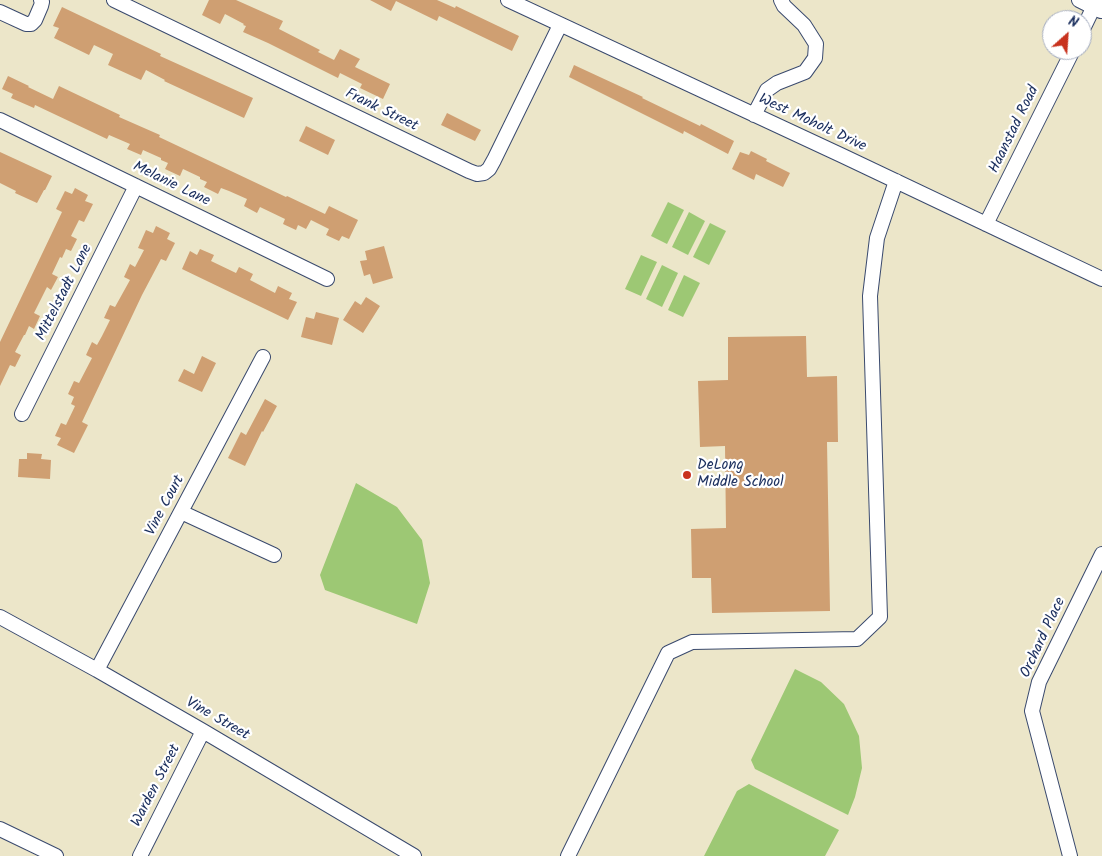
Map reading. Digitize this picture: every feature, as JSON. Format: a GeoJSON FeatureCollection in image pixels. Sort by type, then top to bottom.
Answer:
{"type":"FeatureCollection","features":[{"type":"Feature","properties":{"kind":"street","name":"Frank Street"},"geometry":{"type":"LineString","coordinates":[[114,0],[134,4],[477,174],[484,173],[489,169],[560,25]]}},
{"type":"Feature","properties":{"kind":"street","name":"West Moholt Drive"},"geometry":{"type":"LineString","coordinates":[[508,0],[1102,279]]}},
{"type":"Feature","properties":{"kind":"street"},"geometry":{"type":"LineString","coordinates":[[754,115],[767,90],[777,83],[805,72],[815,58],[816,44],[804,25],[784,6],[781,0]]}},
{"type":"Feature","properties":{"kind":"street"},"geometry":{"type":"LineString","coordinates":[[1079,0],[1098,6]]}},
{"type":"Feature","properties":{"kind":"street"},"geometry":{"type":"LineString","coordinates":[[0,12],[26,24],[31,24],[35,20],[42,1]]}},
{"type":"Feature","properties":{"kind":"street","name":"Haanstad Road"},"geometry":{"type":"LineString","coordinates":[[986,224],[1068,60]]}},
{"type":"Feature","properties":{"kind":"street","name":"Melanie Lane"},"geometry":{"type":"LineString","coordinates":[[0,120],[327,279]]}},
{"type":"Feature","properties":{"kind":"street"},"geometry":{"type":"LineString","coordinates":[[568,856],[668,653],[692,642],[858,639],[880,617],[870,296],[877,238],[896,181]]}},
{"type":"Feature","properties":{"kind":"street","name":"Mittelstadt Lane"},"geometry":{"type":"LineString","coordinates":[[22,414],[136,186]]}},
{"type":"Feature","properties":{"kind":"street","name":"Vine Court"},"geometry":{"type":"LineString","coordinates":[[97,670],[263,357]]}},
{"type":"Feature","properties":{"kind":"street"},"geometry":{"type":"LineString","coordinates":[[181,512],[274,556]]}},
{"type":"Feature","properties":{"kind":"street","name":"Orchard Place"},"geometry":{"type":"LineString","coordinates":[[1070,856],[1032,711],[1039,682],[1102,554]]}},
{"type":"Feature","properties":{"kind":"street","name":"Vine Street"},"geometry":{"type":"LineString","coordinates":[[0,617],[203,731],[414,856]]}},
{"type":"Feature","properties":{"kind":"street","name":"Warden Street"},"geometry":{"type":"LineString","coordinates":[[140,856],[203,731]]}},
{"type":"Feature","properties":{"kind":"street"},"geometry":{"type":"LineString","coordinates":[[0,829],[56,856]]}},
{"type":"Feature","properties":{"kind":"green space"},"geometry":{"type":"Polygon","coordinates":[[[668,202],[684,210],[667,244],[651,236],[668,202]]]}},
{"type":"Feature","properties":{"kind":"green space"},"geometry":{"type":"Polygon","coordinates":[[[689,212],[705,221],[688,255],[672,247],[689,212]]]}},
{"type":"Feature","properties":{"kind":"green space"},"geometry":{"type":"Polygon","coordinates":[[[710,223],[726,231],[709,265],[693,257],[710,223]]]}},
{"type":"Feature","properties":{"kind":"green space"},"geometry":{"type":"Polygon","coordinates":[[[641,255],[657,262],[641,296],[625,289],[641,255]]]}},
{"type":"Feature","properties":{"kind":"green space"},"geometry":{"type":"Polygon","coordinates":[[[662,265],[678,273],[662,307],[646,299],[662,265]]]}},
{"type":"Feature","properties":{"kind":"green space"},"geometry":{"type":"Polygon","coordinates":[[[684,275],[700,283],[683,317],[668,310],[684,275]]]}},
{"type":"Feature","properties":{"kind":"green space"},"geometry":{"type":"Polygon","coordinates":[[[356,483],[397,507],[422,540],[430,583],[417,624],[325,590],[320,575],[356,483]]]}},
{"type":"Feature","properties":{"kind":"green space"},"geometry":{"type":"Polygon","coordinates":[[[795,669],[821,682],[844,704],[859,736],[862,768],[855,797],[848,815],[755,769],[751,760],[795,669]]]}},
{"type":"Feature","properties":{"kind":"green space"},"geometry":{"type":"Polygon","coordinates":[[[749,784],[839,830],[825,856],[704,856],[737,791],[749,784]]]}},
{"type":"Feature","properties":{"kind":"building"},"geometry":{"type":"Polygon","coordinates":[[[209,0],[236,0],[283,21],[279,29],[320,50],[318,52],[334,60],[340,49],[360,59],[355,67],[390,84],[383,99],[360,88],[362,84],[340,73],[338,78],[243,32],[246,26],[244,24],[225,14],[220,24],[202,15],[209,0]]]}},
{"type":"Feature","properties":{"kind":"building"},"geometry":{"type":"Polygon","coordinates":[[[370,0],[437,0],[455,8],[456,6],[519,36],[512,51],[439,16],[437,21],[396,1],[391,11],[370,0]]]}},
{"type":"Feature","properties":{"kind":"building"},"geometry":{"type":"Polygon","coordinates":[[[62,7],[161,54],[160,56],[253,98],[244,118],[164,81],[146,70],[141,80],[108,65],[113,54],[94,45],[89,55],[54,38],[59,28],[53,26],[62,7]]]}},
{"type":"Feature","properties":{"kind":"building"},"geometry":{"type":"Polygon","coordinates":[[[574,65],[734,141],[728,154],[684,131],[683,134],[569,77],[574,65]]]}},
{"type":"Feature","properties":{"kind":"building"},"geometry":{"type":"Polygon","coordinates":[[[8,76],[53,99],[59,86],[120,115],[119,117],[160,135],[159,137],[286,197],[325,214],[329,206],[358,220],[349,239],[342,236],[339,241],[326,235],[329,229],[311,220],[306,229],[298,225],[296,230],[283,224],[285,219],[260,207],[257,213],[244,206],[247,199],[221,188],[218,194],[204,187],[207,182],[183,169],[180,176],[165,169],[168,163],[161,160],[161,158],[143,150],[141,155],[127,149],[130,144],[109,135],[107,139],[35,105],[34,108],[11,98],[13,94],[2,89],[8,76]]]}},
{"type":"Feature","properties":{"kind":"building"},"geometry":{"type":"Polygon","coordinates":[[[447,113],[481,130],[475,141],[441,125],[447,113]]]}},
{"type":"Feature","properties":{"kind":"building"},"geometry":{"type":"Polygon","coordinates":[[[306,126],[335,140],[328,155],[299,141],[306,126]]]}},
{"type":"Feature","properties":{"kind":"building"},"geometry":{"type":"Polygon","coordinates":[[[751,151],[790,173],[783,187],[756,174],[754,180],[732,169],[740,152],[749,155],[751,151]]]}},
{"type":"Feature","properties":{"kind":"building"},"geometry":{"type":"Polygon","coordinates":[[[0,152],[52,176],[37,203],[15,193],[16,191],[0,183],[0,152]]]}},
{"type":"Feature","properties":{"kind":"building"},"geometry":{"type":"Polygon","coordinates":[[[75,188],[88,195],[85,201],[93,204],[84,222],[79,220],[71,236],[77,239],[71,251],[66,249],[62,258],[60,257],[52,274],[58,277],[51,290],[47,287],[34,313],[40,316],[34,329],[29,326],[15,352],[21,355],[15,367],[10,365],[0,386],[0,342],[62,212],[56,209],[65,191],[72,194],[75,188]]]}},
{"type":"Feature","properties":{"kind":"building"},"geometry":{"type":"Polygon","coordinates":[[[156,226],[170,233],[167,239],[175,243],[166,261],[161,259],[142,295],[82,422],[88,425],[74,453],[57,445],[61,438],[55,436],[61,423],[66,425],[75,406],[71,404],[74,397],[68,394],[74,381],[79,383],[92,358],[86,355],[92,342],[97,345],[110,320],[104,318],[110,305],[115,307],[130,280],[124,277],[130,264],[135,267],[144,250],[138,248],[146,230],[153,233],[156,226]]]}},
{"type":"Feature","properties":{"kind":"building"},"geometry":{"type":"Polygon","coordinates":[[[384,246],[393,278],[373,284],[370,274],[364,276],[360,261],[367,260],[365,251],[384,246]]]}},
{"type":"Feature","properties":{"kind":"building"},"geometry":{"type":"Polygon","coordinates":[[[200,249],[214,255],[211,261],[236,273],[239,267],[253,274],[250,280],[275,293],[278,286],[292,293],[289,299],[297,302],[288,320],[182,269],[190,251],[197,255],[200,249]]]}},
{"type":"Feature","properties":{"kind":"building"},"geometry":{"type":"Polygon","coordinates":[[[366,297],[380,306],[363,333],[343,320],[355,301],[361,305],[366,297]]]}},
{"type":"Feature","properties":{"kind":"building"},"geometry":{"type":"Polygon","coordinates":[[[316,312],[339,318],[332,345],[301,337],[306,317],[314,319],[316,312]]]}},
{"type":"Feature","properties":{"kind":"building"},"geometry":{"type":"Polygon","coordinates":[[[806,336],[807,377],[837,376],[838,442],[827,442],[830,611],[712,613],[711,578],[692,578],[691,529],[726,528],[725,446],[700,447],[698,381],[728,380],[728,337],[806,336]]]}},
{"type":"Feature","properties":{"kind":"building"},"geometry":{"type":"Polygon","coordinates":[[[202,356],[216,363],[202,392],[178,381],[184,369],[194,374],[202,356]]]}},
{"type":"Feature","properties":{"kind":"building"},"geometry":{"type":"Polygon","coordinates":[[[265,399],[277,406],[245,466],[228,458],[241,432],[246,435],[265,399]]]}},
{"type":"Feature","properties":{"kind":"building"},"geometry":{"type":"Polygon","coordinates":[[[27,453],[42,454],[41,459],[51,460],[50,479],[18,477],[19,459],[27,459],[27,453]]]}},
{"type":"Feature","properties":{"kind":"place","name":"DeLong Middle School"},"geometry":{"type":"Point","coordinates":[687,475]}}]}
